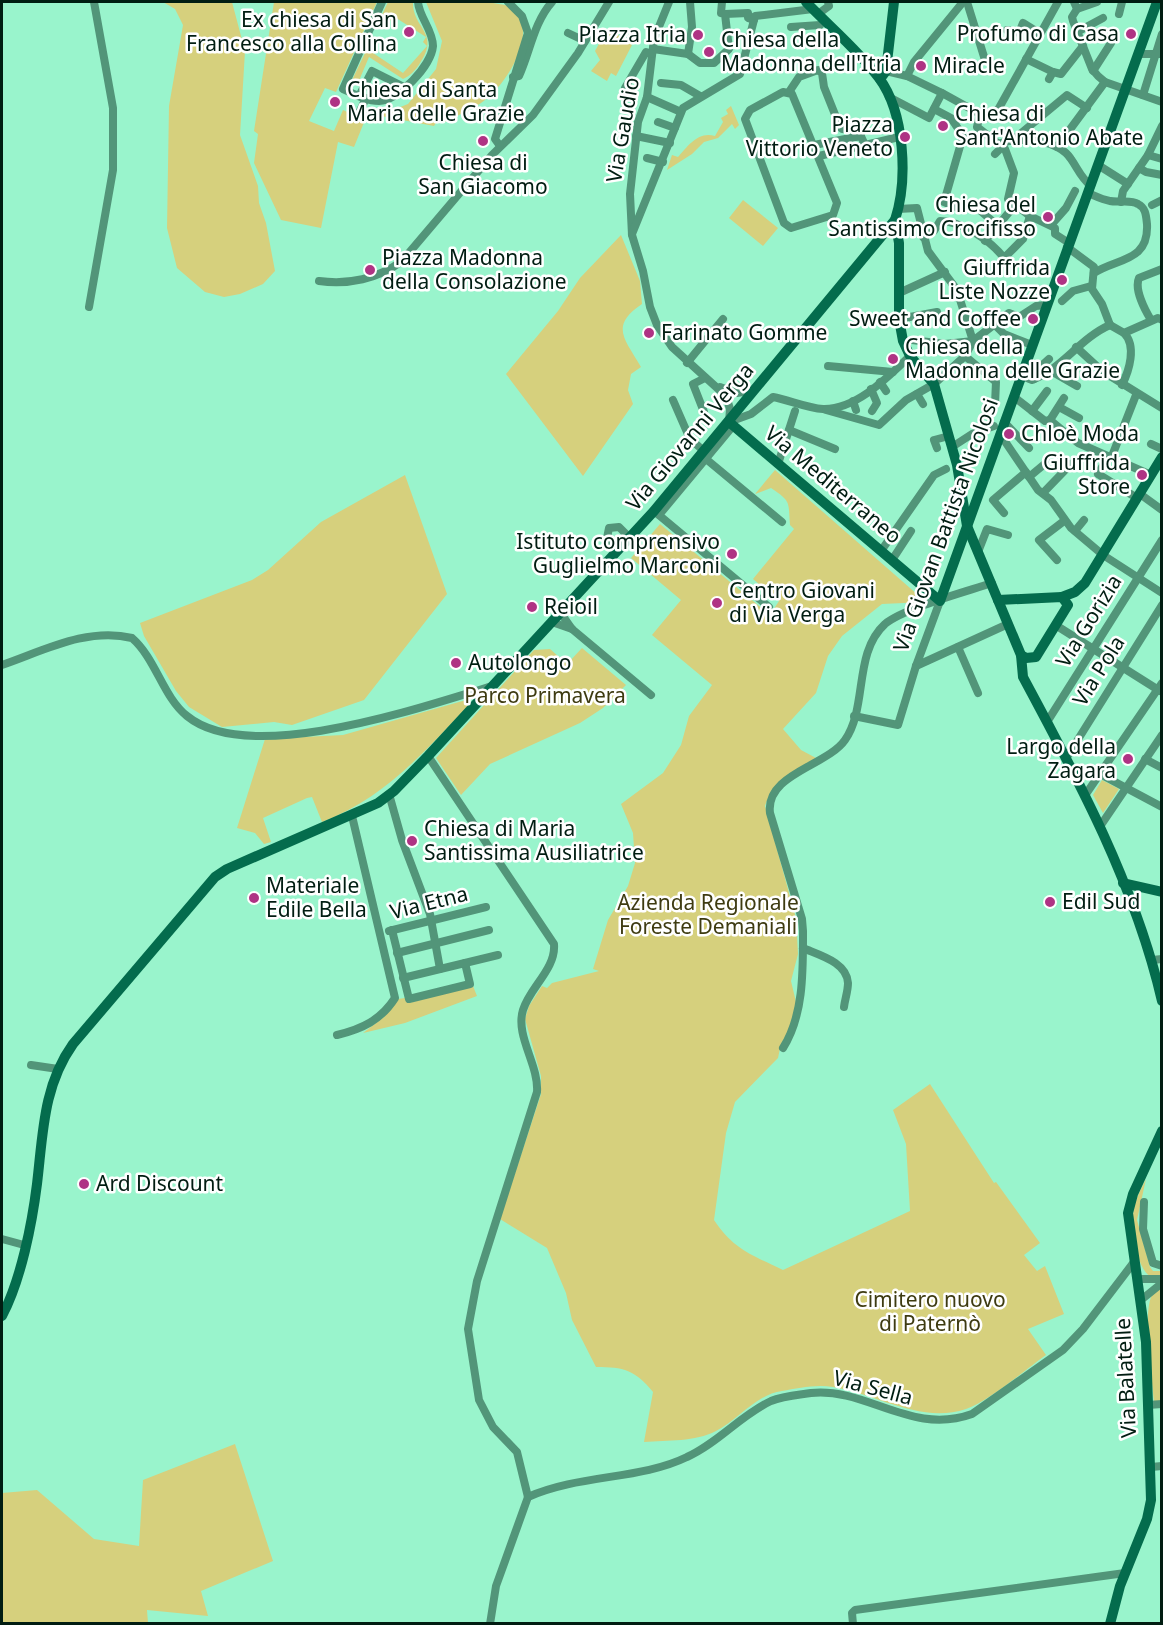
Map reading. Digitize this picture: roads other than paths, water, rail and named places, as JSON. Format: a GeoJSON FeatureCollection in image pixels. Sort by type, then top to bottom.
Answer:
{"type":"FeatureCollection","features":[{"type":"Feature","properties":{"kind":"street"},"geometry":{"type":"LineString","coordinates":[[89,307],[114,170],[113,108],[94,2]]}},
{"type":"Feature","properties":{"kind":"street"},"geometry":{"type":"LineString","coordinates":[[382,2],[343,89],[362,97],[382,101],[395,96],[427,62],[433,45],[418,2]]}},
{"type":"Feature","properties":{"kind":"street"},"geometry":{"type":"LineString","coordinates":[[500,146],[495,139],[528,33],[522,16],[508,2]]}},
{"type":"Feature","properties":{"kind":"street"},"geometry":{"type":"LineString","coordinates":[[513,77],[519,76],[532,47],[537,24],[552,2]]}},
{"type":"Feature","properties":{"kind":"street"},"geometry":{"type":"LineString","coordinates":[[319,281],[336,284],[358,281],[388,271],[402,261],[500,146],[533,115],[585,41],[609,2]]}},
{"type":"Feature","properties":{"kind":"street","name":"Via Gaudio"},"geometry":{"type":"LineString","coordinates":[[669,2],[651,51],[647,97],[636,136],[629,204],[632,235],[643,271],[650,307],[657,325],[672,348],[713,384]]}},
{"type":"Feature","properties":{"kind":"street"},"geometry":{"type":"LineString","coordinates":[[685,54],[692,27],[690,2]]}},
{"type":"Feature","properties":{"kind":"street"},"geometry":{"type":"LineString","coordinates":[[722,2],[721,13],[748,13],[748,18],[754,20]]}},
{"type":"Feature","properties":{"kind":"street"},"geometry":{"type":"LineString","coordinates":[[791,27],[814,12],[829,6],[828,2]]}},
{"type":"Feature","properties":{"kind":"street"},"geometry":{"type":"LineString","coordinates":[[894,2],[883,75],[899,137],[902,192],[897,215],[899,319],[903,341],[910,356],[934,384],[951,441],[967,526],[995,592],[1006,625],[1021,655],[1025,670]]}},
{"type":"Feature","properties":{"kind":"street"},"geometry":{"type":"LineString","coordinates":[[965,2],[985,60]]}},
{"type":"Feature","properties":{"kind":"street"},"geometry":{"type":"LineString","coordinates":[[907,76],[913,64],[965,2]]}},
{"type":"Feature","properties":{"kind":"street"},"geometry":{"type":"LineString","coordinates":[[632,235],[681,112],[700,96],[740,74],[754,20],[758,16],[814,12],[871,69],[883,75],[907,76],[954,98],[989,118],[999,108],[1058,2]]}},
{"type":"Feature","properties":{"kind":"street"},"geometry":{"type":"LineString","coordinates":[[1096,2],[1076,5],[1072,17],[1093,71],[1105,82],[1161,102]]}},
{"type":"Feature","properties":{"kind":"street"},"geometry":{"type":"LineString","coordinates":[[1119,14],[1122,2]]}},
{"type":"Feature","properties":{"kind":"street","name":"Via Giovan Battista Nicolosi"},"geometry":{"type":"LineString","coordinates":[[854,716],[898,725],[916,666],[967,526],[999,428],[1022,376],[1157,2]]}},
{"type":"Feature","properties":{"kind":"street"},"geometry":{"type":"LineString","coordinates":[[625,88],[651,51],[685,54],[697,61],[714,63],[729,49],[725,14]]}},
{"type":"Feature","properties":{"kind":"street"},"geometry":{"type":"LineString","coordinates":[[1077,32],[1103,18]]}},
{"type":"Feature","properties":{"kind":"street"},"geometry":{"type":"LineString","coordinates":[[1007,30],[1019,33],[1023,23],[1039,33]]}},
{"type":"Feature","properties":{"kind":"street"},"geometry":{"type":"LineString","coordinates":[[568,33],[585,41]]}},
{"type":"Feature","properties":{"kind":"street"},"geometry":{"type":"LineString","coordinates":[[1143,95],[1159,54],[1161,34]]}},
{"type":"Feature","properties":{"kind":"street"},"geometry":{"type":"LineString","coordinates":[[1093,71],[1111,43]]}},
{"type":"Feature","properties":{"kind":"street"},"geometry":{"type":"LineString","coordinates":[[1026,59],[1051,76],[1060,74],[1083,46]]}},
{"type":"Feature","properties":{"kind":"street"},"geometry":{"type":"LineString","coordinates":[[1138,54],[1159,54]]}},
{"type":"Feature","properties":{"kind":"street"},"geometry":{"type":"LineString","coordinates":[[359,113],[372,70],[404,87]]}},
{"type":"Feature","properties":{"kind":"street"},"geometry":{"type":"LineString","coordinates":[[789,92],[800,77],[818,70],[822,73],[824,87],[840,127],[857,129],[865,145]]}},
{"type":"Feature","properties":{"kind":"street"},"geometry":{"type":"LineString","coordinates":[[1057,147],[1105,82]]}},
{"type":"Feature","properties":{"kind":"street"},"geometry":{"type":"LineString","coordinates":[[661,83],[681,85],[700,96]]}},
{"type":"Feature","properties":{"kind":"street"},"geometry":{"type":"LineString","coordinates":[[783,92],[789,92],[819,156],[837,203],[836,213],[791,228],[784,223],[745,118],[750,110],[783,92]]}},
{"type":"Feature","properties":{"kind":"street"},"geometry":{"type":"LineString","coordinates":[[889,98],[930,118],[942,93]]}},
{"type":"Feature","properties":{"kind":"street"},"geometry":{"type":"LineString","coordinates":[[995,154],[1002,145],[1014,139],[1067,95],[1087,108]]}},
{"type":"Feature","properties":{"kind":"street"},"geometry":{"type":"LineString","coordinates":[[647,97],[681,112]]}},
{"type":"Feature","properties":{"kind":"street"},"geometry":{"type":"LineString","coordinates":[[934,109],[956,123],[963,136],[944,202],[975,206],[998,226]]}},
{"type":"Feature","properties":{"kind":"street"},"geometry":{"type":"LineString","coordinates":[[980,114],[977,127],[1002,145],[1014,173],[1008,199],[1030,216],[1055,228],[1055,234],[1091,264],[1094,273],[1091,286],[1110,325],[1124,333],[1129,340],[1130,357],[1122,385]]}},
{"type":"Feature","properties":{"kind":"street"},"geometry":{"type":"LineString","coordinates":[[658,122],[675,128]]}},
{"type":"Feature","properties":{"kind":"street"},"geometry":{"type":"LineString","coordinates":[[1121,202],[1123,191],[1158,142],[1161,126]]}},
{"type":"Feature","properties":{"kind":"street"},"geometry":{"type":"LineString","coordinates":[[636,136],[670,143]]}},
{"type":"Feature","properties":{"kind":"street"},"geometry":{"type":"LineString","coordinates":[[814,145],[861,136]]}},
{"type":"Feature","properties":{"kind":"street"},"geometry":{"type":"LineString","coordinates":[[819,156],[899,137]]}},
{"type":"Feature","properties":{"kind":"street"},"geometry":{"type":"LineString","coordinates":[[1014,139],[1057,147],[1071,158],[1089,189],[1108,201],[1136,202],[1144,209],[1147,231],[1145,242],[1139,251],[1119,264],[1107,265],[1094,273]]}},
{"type":"Feature","properties":{"kind":"street"},"geometry":{"type":"LineString","coordinates":[[1148,155],[1161,159]]}},
{"type":"Feature","properties":{"kind":"street"},"geometry":{"type":"LineString","coordinates":[[647,158],[663,162]]}},
{"type":"Feature","properties":{"kind":"street"},"geometry":{"type":"LineString","coordinates":[[1098,165],[1128,184]]}},
{"type":"Feature","properties":{"kind":"street"},"geometry":{"type":"LineString","coordinates":[[1139,168],[1161,175]]}},
{"type":"Feature","properties":{"kind":"street"},"geometry":{"type":"LineString","coordinates":[[1051,225],[1066,208],[1075,191]]}},
{"type":"Feature","properties":{"kind":"street"},"geometry":{"type":"LineString","coordinates":[[1152,205],[1161,200]]}},
{"type":"Feature","properties":{"kind":"street"},"geometry":{"type":"LineString","coordinates":[[629,204],[644,207]]}},
{"type":"Feature","properties":{"kind":"street"},"geometry":{"type":"LineString","coordinates":[[986,241],[1015,205]]}},
{"type":"Feature","properties":{"kind":"street"},"geometry":{"type":"LineString","coordinates":[[897,215],[917,208],[923,237],[932,257],[957,290],[973,341]]}},
{"type":"Feature","properties":{"kind":"street","name":"Via Giovanni Verga"},"geometry":{"type":"LineString","coordinates":[[2,1316],[10,1297],[24,1245],[37,1185],[43,1118],[58,1069],[73,1044],[204,888],[226,869],[352,816],[389,794],[428,756],[629,537],[656,513],[884,235],[897,215]]}},
{"type":"Feature","properties":{"kind":"street"},"geometry":{"type":"LineString","coordinates":[[923,237],[934,231],[940,221],[952,221],[986,241],[1004,258],[1023,239],[1030,216]]}},
{"type":"Feature","properties":{"kind":"street"},"geometry":{"type":"LineString","coordinates":[[884,235],[898,238]]}},
{"type":"Feature","properties":{"kind":"street"},"geometry":{"type":"LineString","coordinates":[[1151,321],[1144,308],[1137,282],[1139,278],[1161,269]]}},
{"type":"Feature","properties":{"kind":"street"},"geometry":{"type":"LineString","coordinates":[[899,293],[945,272]]}},
{"type":"Feature","properties":{"kind":"street"},"geometry":{"type":"LineString","coordinates":[[1062,301],[1073,291],[1091,286]]}},
{"type":"Feature","properties":{"kind":"street"},"geometry":{"type":"LineString","coordinates":[[713,384],[726,396],[731,424],[752,414],[773,396],[879,425],[917,394],[934,384],[965,356],[973,341],[1009,313],[1019,317],[1036,306],[1047,305]]}},
{"type":"Feature","properties":{"kind":"street"},"geometry":{"type":"LineString","coordinates":[[899,319],[937,312]]}},
{"type":"Feature","properties":{"kind":"street"},"geometry":{"type":"LineString","coordinates":[[1124,333],[1158,318],[1161,320]]}},
{"type":"Feature","properties":{"kind":"street"},"geometry":{"type":"LineString","coordinates":[[687,363],[723,320]]}},
{"type":"Feature","properties":{"kind":"street"},"geometry":{"type":"LineString","coordinates":[[994,324],[1004,334],[1032,345]]}},
{"type":"Feature","properties":{"kind":"street"},"geometry":{"type":"LineString","coordinates":[[1022,376],[1034,379],[1051,371],[1095,332],[1110,325]]}},
{"type":"Feature","properties":{"kind":"street"},"geometry":{"type":"LineString","coordinates":[[912,340],[945,344],[973,341]]}},
{"type":"Feature","properties":{"kind":"street"},"geometry":{"type":"LineString","coordinates":[[1076,347],[1122,385],[1161,408]]}},
{"type":"Feature","properties":{"kind":"street"},"geometry":{"type":"LineString","coordinates":[[822,409],[834,408],[853,401],[893,372],[910,356]]}},
{"type":"Feature","properties":{"kind":"street"},"geometry":{"type":"LineString","coordinates":[[965,356],[998,381],[995,404]]}},
{"type":"Feature","properties":{"kind":"street"},"geometry":{"type":"LineString","coordinates":[[1034,379],[1038,369],[1049,359]]}},
{"type":"Feature","properties":{"kind":"street"},"geometry":{"type":"LineString","coordinates":[[828,366],[893,372]]}},
{"type":"Feature","properties":{"kind":"street"},"geometry":{"type":"LineString","coordinates":[[1051,371],[1077,386]]}},
{"type":"Feature","properties":{"kind":"street"},"geometry":{"type":"LineString","coordinates":[[704,412],[693,384],[705,378]]}},
{"type":"Feature","properties":{"kind":"street"},"geometry":{"type":"LineString","coordinates":[[880,382],[886,391]]}},
{"type":"Feature","properties":{"kind":"street"},"geometry":{"type":"LineString","coordinates":[[713,384],[746,394],[756,389]]}},
{"type":"Feature","properties":{"kind":"street"},"geometry":{"type":"LineString","coordinates":[[871,389],[877,403],[872,411]]}},
{"type":"Feature","properties":{"kind":"street"},"geometry":{"type":"LineString","coordinates":[[1032,411],[1047,391]]}},
{"type":"Feature","properties":{"kind":"street"},"geometry":{"type":"LineString","coordinates":[[917,394],[923,404]]}},
{"type":"Feature","properties":{"kind":"street"},"geometry":{"type":"LineString","coordinates":[[1112,456],[1136,395]]}},
{"type":"Feature","properties":{"kind":"street"},"geometry":{"type":"LineString","coordinates":[[1014,397],[1045,421],[1050,420],[1078,443],[1112,456],[1151,476]]}},
{"type":"Feature","properties":{"kind":"street"},"geometry":{"type":"LineString","coordinates":[[1050,420],[1064,398]]}},
{"type":"Feature","properties":{"kind":"street"},"geometry":{"type":"LineString","coordinates":[[673,400],[690,439],[705,455],[782,522]]}},
{"type":"Feature","properties":{"kind":"street"},"geometry":{"type":"LineString","coordinates":[[853,401],[856,410]]}},
{"type":"Feature","properties":{"kind":"street"},"geometry":{"type":"LineString","coordinates":[[1059,407],[1079,418]]}},
{"type":"Feature","properties":{"kind":"street"},"geometry":{"type":"LineString","coordinates":[[778,464],[795,411]]}},
{"type":"Feature","properties":{"kind":"street","name":"Via Mediterraneo"},"geometry":{"type":"LineString","coordinates":[[731,424],[940,601]]}},
{"type":"Feature","properties":{"kind":"street"},"geometry":{"type":"LineString","coordinates":[[999,428],[1028,474],[1064,521],[1103,555],[1161,593]]}},
{"type":"Feature","properties":{"kind":"street"},"geometry":{"type":"LineString","coordinates":[[938,448],[934,440],[951,441],[999,428],[1029,448]]}},
{"type":"Feature","properties":{"kind":"street"},"geometry":{"type":"LineString","coordinates":[[789,430],[835,449]]}},
{"type":"Feature","properties":{"kind":"street"},"geometry":{"type":"LineString","coordinates":[[1151,444],[1161,449]]}},
{"type":"Feature","properties":{"kind":"street"},"geometry":{"type":"LineString","coordinates":[[783,1048],[797,1019],[803,948],[802,919],[773,822],[770,804],[775,792],[785,781],[843,743],[854,716],[870,645],[876,635],[891,620],[940,601],[995,592],[1062,597],[1075,592],[1085,583],[1103,555],[1161,457]]}},
{"type":"Feature","properties":{"kind":"street"},"geometry":{"type":"LineString","coordinates":[[1004,513],[993,500],[1047,462]]}},
{"type":"Feature","properties":{"kind":"street"},"geometry":{"type":"LineString","coordinates":[[1044,493],[1071,464]]}},
{"type":"Feature","properties":{"kind":"street"},"geometry":{"type":"LineString","coordinates":[[1102,467],[1098,474],[1161,510]]}},
{"type":"Feature","properties":{"kind":"street"},"geometry":{"type":"LineString","coordinates":[[881,551],[934,475],[946,469]]}},
{"type":"Feature","properties":{"kind":"street"},"geometry":{"type":"LineString","coordinates":[[656,513],[769,607]]}},
{"type":"Feature","properties":{"kind":"street"},"geometry":{"type":"LineString","coordinates":[[1075,531],[1084,520]]}},
{"type":"Feature","properties":{"kind":"street"},"geometry":{"type":"LineString","coordinates":[[1057,560],[1039,540],[1064,521]]}},
{"type":"Feature","properties":{"kind":"street"},"geometry":{"type":"LineString","coordinates":[[892,560],[913,533],[901,522]]}},
{"type":"Feature","properties":{"kind":"street"},"geometry":{"type":"LineString","coordinates":[[617,550],[607,538],[609,528],[619,527],[629,537]]}},
{"type":"Feature","properties":{"kind":"street"},"geometry":{"type":"LineString","coordinates":[[978,552],[987,529],[1008,535]]}},
{"type":"Feature","properties":{"kind":"street","name":"Via Gorizia"},"geometry":{"type":"LineString","coordinates":[[1047,722],[1161,540]]}},
{"type":"Feature","properties":{"kind":"street"},"geometry":{"type":"LineString","coordinates":[[1062,597],[1068,609],[1058,627],[1025,670],[1023,677],[1101,825],[1123,883],[1157,959],[1161,1001]]}},
{"type":"Feature","properties":{"kind":"street","name":"Via Pola"},"geometry":{"type":"LineString","coordinates":[[1067,757],[1161,604]]}},
{"type":"Feature","properties":{"kind":"street"},"geometry":{"type":"LineString","coordinates":[[560,612],[572,629],[651,694]]}},
{"type":"Feature","properties":{"kind":"street"},"geometry":{"type":"LineString","coordinates":[[552,622],[572,629]]}},
{"type":"Feature","properties":{"kind":"street"},"geometry":{"type":"LineString","coordinates":[[916,666],[1006,625]]}},
{"type":"Feature","properties":{"kind":"street"},"geometry":{"type":"LineString","coordinates":[[1058,627],[1159,688],[1086,794]]}},
{"type":"Feature","properties":{"kind":"street"},"geometry":{"type":"LineString","coordinates":[[2,665],[71,641],[101,634],[132,638],[186,716],[209,729],[227,734],[279,734],[343,728],[493,686]]}},
{"type":"Feature","properties":{"kind":"street"},"geometry":{"type":"LineString","coordinates":[[958,647],[978,693]]}},
{"type":"Feature","properties":{"kind":"street"},"geometry":{"type":"LineString","coordinates":[[1021,655],[1026,658],[1036,657]]}},
{"type":"Feature","properties":{"kind":"street"},"geometry":{"type":"LineString","coordinates":[[1101,825],[1128,789],[1161,735]]}},
{"type":"Feature","properties":{"kind":"street"},"geometry":{"type":"LineString","coordinates":[[428,756],[554,944],[555,951],[522,1010],[522,1026],[536,1073],[537,1092],[477,1281],[468,1329],[479,1400],[493,1427],[517,1452],[528,1497],[496,1586],[490,1623]]}},
{"type":"Feature","properties":{"kind":"street"},"geometry":{"type":"LineString","coordinates":[[1147,760],[1161,768]]}},
{"type":"Feature","properties":{"kind":"street"},"geometry":{"type":"LineString","coordinates":[[1100,774],[1161,807]]}},
{"type":"Feature","properties":{"kind":"street"},"geometry":{"type":"LineString","coordinates":[[389,794],[430,921],[440,969]]}},
{"type":"Feature","properties":{"kind":"street"},"geometry":{"type":"LineString","coordinates":[[338,1035],[360,1029],[370,1023],[395,998],[352,816]]}},
{"type":"Feature","properties":{"kind":"street"},"geometry":{"type":"LineString","coordinates":[[1123,883],[1161,892]]}},
{"type":"Feature","properties":{"kind":"street","name":"Via Etna"},"geometry":{"type":"LineString","coordinates":[[380,933],[486,907]]}},
{"type":"Feature","properties":{"kind":"street"},"geometry":{"type":"LineString","coordinates":[[392,930],[409,999],[470,984],[465,963]]}},
{"type":"Feature","properties":{"kind":"street"},"geometry":{"type":"LineString","coordinates":[[397,953],[489,930]]}},
{"type":"Feature","properties":{"kind":"street"},"geometry":{"type":"LineString","coordinates":[[803,948],[829,960],[844,971],[848,981],[844,1007]]}},
{"type":"Feature","properties":{"kind":"street"},"geometry":{"type":"LineString","coordinates":[[403,978],[498,955]]}},
{"type":"Feature","properties":{"kind":"street"},"geometry":{"type":"LineString","coordinates":[[31,1065],[58,1069]]}},
{"type":"Feature","properties":{"kind":"street","name":"Via Balatelle"},"geometry":{"type":"LineString","coordinates":[[1110,1623],[1125,1573],[1147,1519],[1156,1466],[1148,1405],[1146,1342],[1141,1299],[1128,1227],[1130,1203],[1161,1131]]}},
{"type":"Feature","properties":{"kind":"street"},"geometry":{"type":"LineString","coordinates":[[1144,1202],[1143,1229],[1154,1263],[1161,1266]]}},
{"type":"Feature","properties":{"kind":"street"},"geometry":{"type":"LineString","coordinates":[[2,1239],[24,1245]]}},
{"type":"Feature","properties":{"kind":"street","name":"Via Sella"},"geometry":{"type":"LineString","coordinates":[[528,1497],[567,1483],[679,1461],[725,1434],[763,1406],[790,1396],[832,1393],[893,1413],[922,1419],[955,1419],[972,1413],[1062,1350],[1083,1329],[1134,1262]]}},
{"type":"Feature","properties":{"kind":"street"},"geometry":{"type":"LineString","coordinates":[[1137,1279],[1161,1281]]}},
{"type":"Feature","properties":{"kind":"street"},"geometry":{"type":"LineString","coordinates":[[1141,1299],[1161,1281]]}},
{"type":"Feature","properties":{"kind":"street"},"geometry":{"type":"LineString","coordinates":[[1148,1405],[1161,1404]]}},
{"type":"Feature","properties":{"kind":"street"},"geometry":{"type":"LineString","coordinates":[[853,1623],[852,1613],[855,1610],[1125,1573]]}},
{"type":"Feature","properties":{"kind":"place","name":"Ex chiesa di San Francesco alla Collina"},"geometry":{"type":"Point","coordinates":[409,32]}},
{"type":"Feature","properties":{"kind":"place","name":"Profumo di Casa"},"geometry":{"type":"Point","coordinates":[1131,34]}},
{"type":"Feature","properties":{"kind":"place","name":"Piazza Itria"},"geometry":{"type":"Point","coordinates":[698,35]}},
{"type":"Feature","properties":{"kind":"place","name":"Chiesa della Madonna dell'Itria"},"geometry":{"type":"Point","coordinates":[709,52]}},
{"type":"Feature","properties":{"kind":"place","name":"Miracle"},"geometry":{"type":"Point","coordinates":[921,66]}},
{"type":"Feature","properties":{"kind":"place","name":"Chiesa di Santa Maria delle Grazie"},"geometry":{"type":"Point","coordinates":[335,102]}},
{"type":"Feature","properties":{"kind":"place","name":"Chiesa di Sant'Antonio Abate"},"geometry":{"type":"Point","coordinates":[943,126]}},
{"type":"Feature","properties":{"kind":"place","name":"Piazza Vittorio Veneto"},"geometry":{"type":"Point","coordinates":[905,137]}},
{"type":"Feature","properties":{"kind":"place","name":"Chiesa di San Giacomo"},"geometry":{"type":"Point","coordinates":[483,141]}},
{"type":"Feature","properties":{"kind":"place","name":"Chiesa del Santissimo Crocifisso"},"geometry":{"type":"Point","coordinates":[1048,217]}},
{"type":"Feature","properties":{"kind":"place","name":"Piazza Madonna della Consolazione"},"geometry":{"type":"Point","coordinates":[370,270]}},
{"type":"Feature","properties":{"kind":"place","name":"Giuffrida Liste Nozze"},"geometry":{"type":"Point","coordinates":[1062,280]}},
{"type":"Feature","properties":{"kind":"place","name":"Sweet and Coffee"},"geometry":{"type":"Point","coordinates":[1033,319]}},
{"type":"Feature","properties":{"kind":"place","name":"Farinato Gomme"},"geometry":{"type":"Point","coordinates":[649,333]}},
{"type":"Feature","properties":{"kind":"place","name":"Chiesa della Madonna delle Grazie"},"geometry":{"type":"Point","coordinates":[893,359]}},
{"type":"Feature","properties":{"kind":"place","name":"Chloè Moda"},"geometry":{"type":"Point","coordinates":[1009,434]}},
{"type":"Feature","properties":{"kind":"place","name":"Giuffrida Store"},"geometry":{"type":"Point","coordinates":[1142,475]}},
{"type":"Feature","properties":{"kind":"place","name":"Istituto comprensivo Guglielmo Marconi"},"geometry":{"type":"Point","coordinates":[732,554]}},
{"type":"Feature","properties":{"kind":"place","name":"Centro Giovani di Via Verga"},"geometry":{"type":"Point","coordinates":[717,603]}},
{"type":"Feature","properties":{"kind":"place","name":"Reioil"},"geometry":{"type":"Point","coordinates":[532,607]}},
{"type":"Feature","properties":{"kind":"place","name":"Autolongo"},"geometry":{"type":"Point","coordinates":[456,663]}},
{"type":"Feature","properties":{"kind":"place","name":"Largo della Zagara"},"geometry":{"type":"Point","coordinates":[1128,759]}},
{"type":"Feature","properties":{"kind":"place","name":"Chiesa di Maria Santissima Ausiliatrice"},"geometry":{"type":"Point","coordinates":[412,841]}},
{"type":"Feature","properties":{"kind":"place","name":"Materiale Edile Bella"},"geometry":{"type":"Point","coordinates":[254,898]}},
{"type":"Feature","properties":{"kind":"place","name":"Edil Sud"},"geometry":{"type":"Point","coordinates":[1050,902]}},
{"type":"Feature","properties":{"kind":"place","name":"Ard Discount"},"geometry":{"type":"Point","coordinates":[84,1184]}},
{"type":"Feature","properties":{"kind":"park label","name":"Parco Primavera"},"geometry":{"type":"Point","coordinates":[545,696]}},
{"type":"Feature","properties":{"kind":"park label","name":"Azienda Regionale Foreste Demaniali"},"geometry":{"type":"Point","coordinates":[708,915]}},
{"type":"Feature","properties":{"kind":"park label","name":"Cimitero nuovo di Paternò"},"geometry":{"type":"Point","coordinates":[930,1312]}}]}
